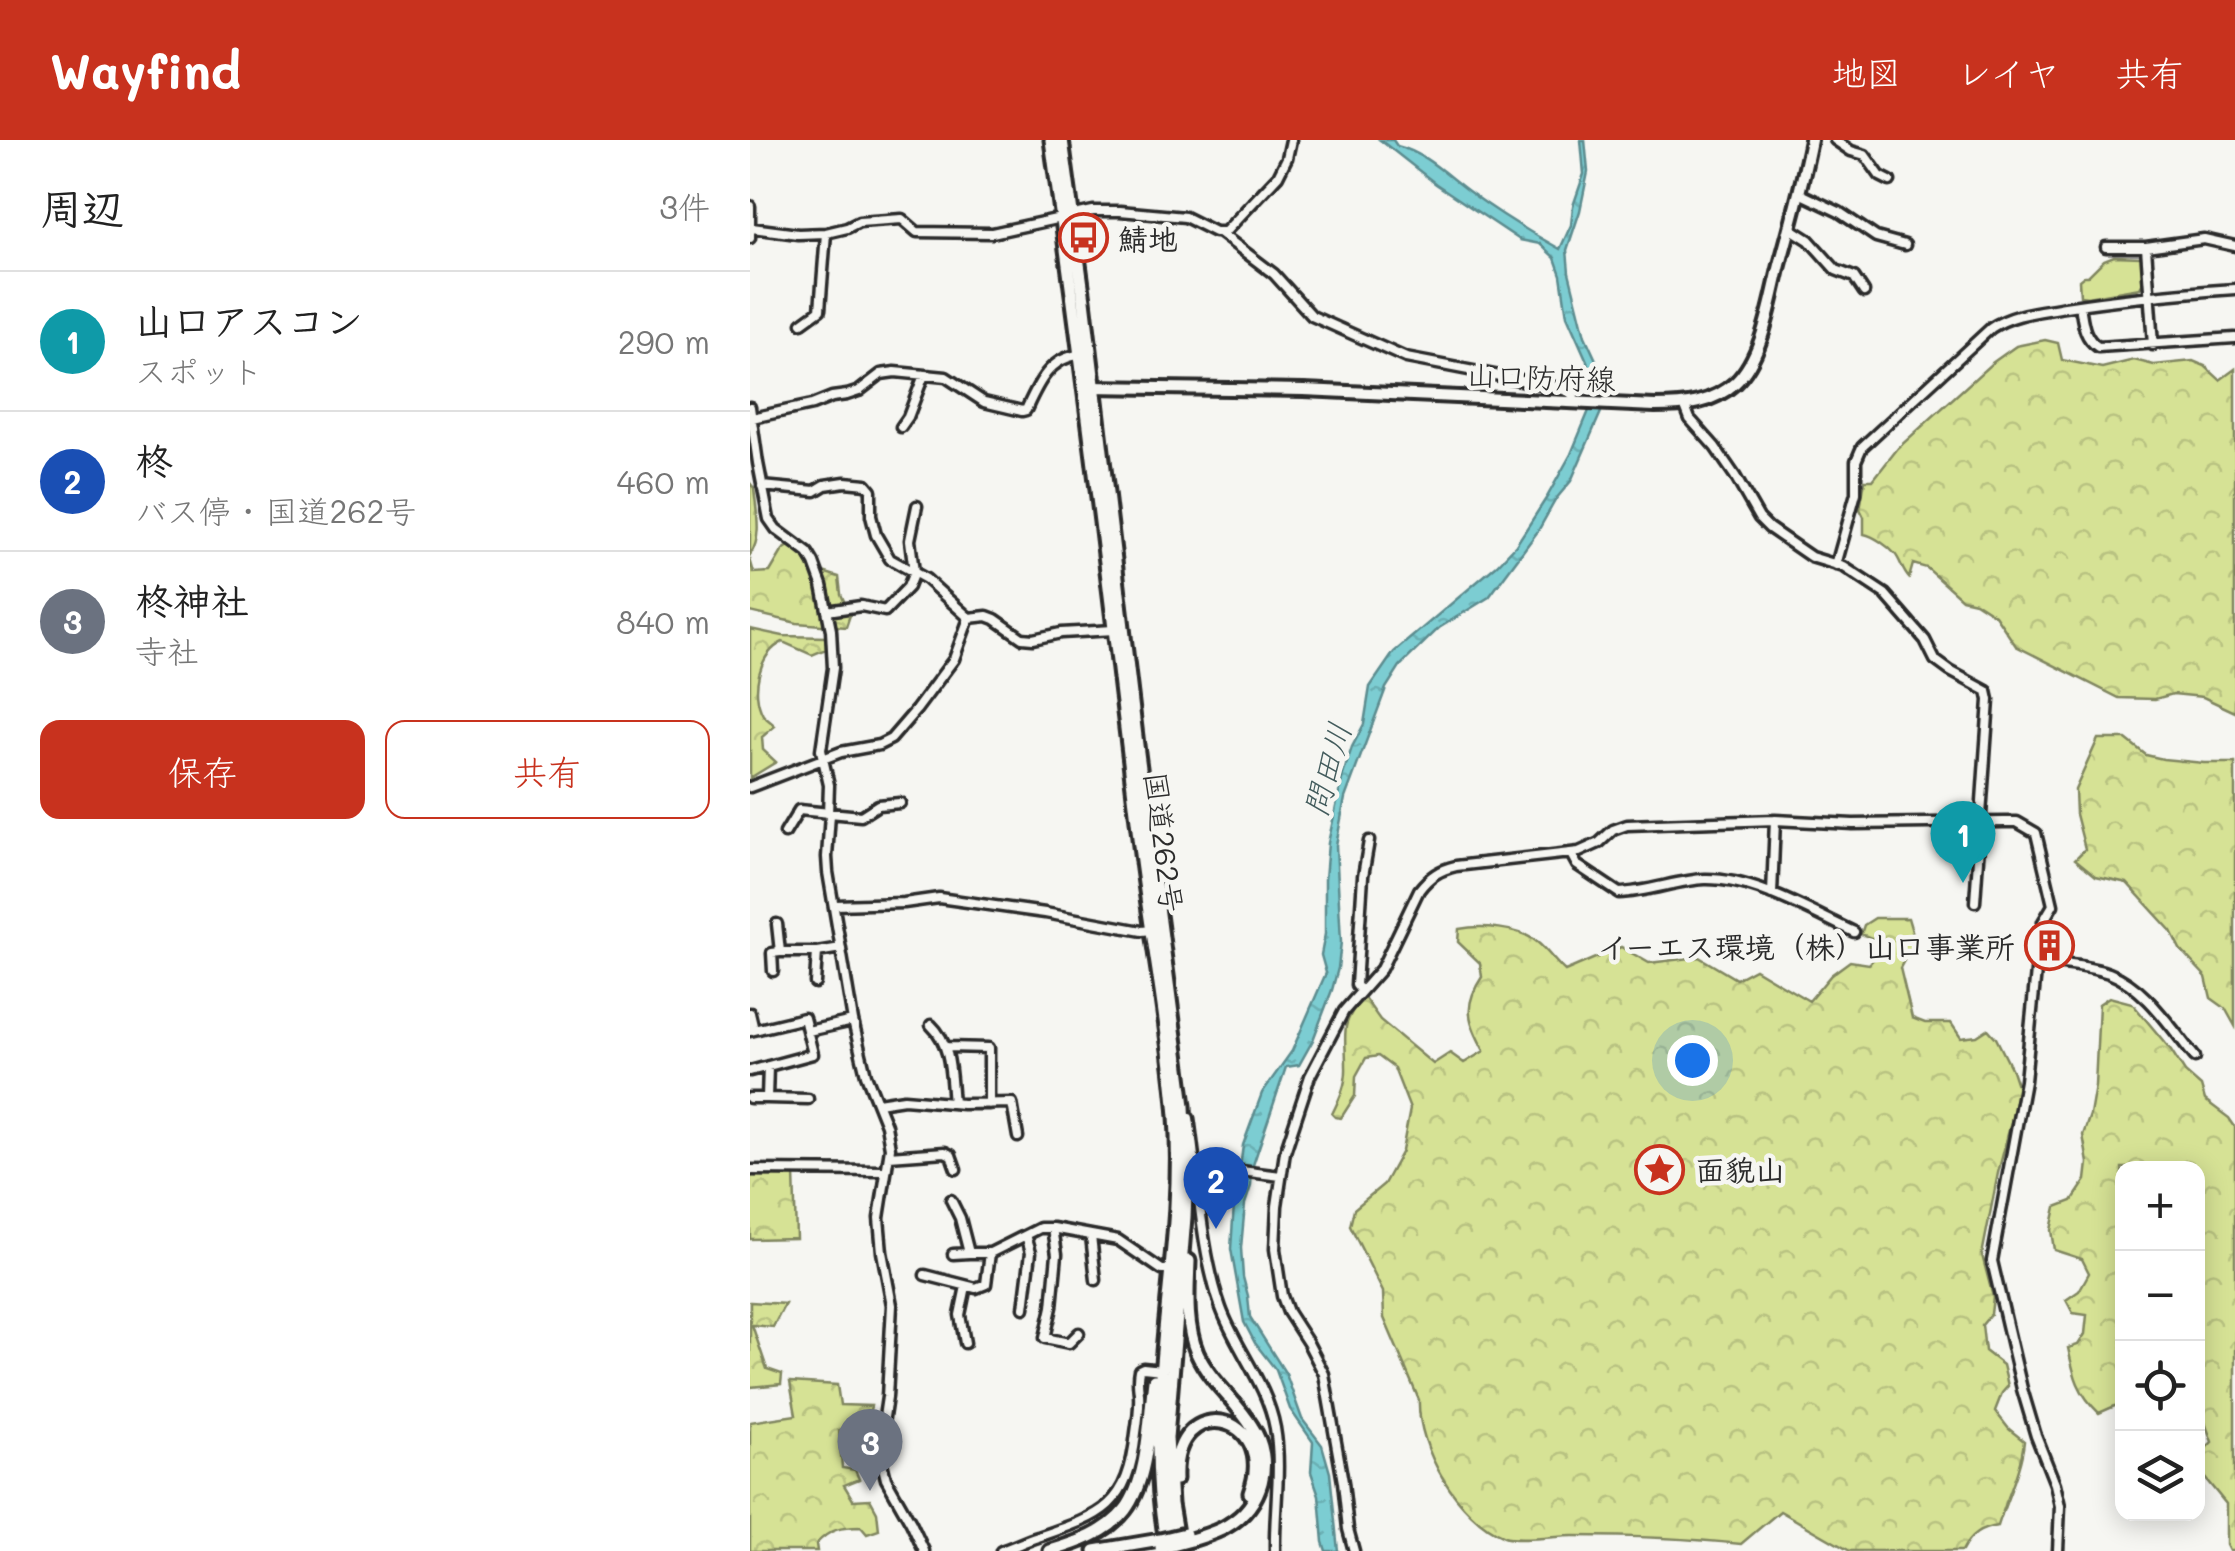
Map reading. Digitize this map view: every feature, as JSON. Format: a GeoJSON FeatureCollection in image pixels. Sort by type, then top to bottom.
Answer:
{"type":"FeatureCollection","features":[{"type":"Feature","properties":{"kind":"highway","name":"国道262号"},"geometry":{"type":"LineString","coordinates":[[1052,140],[1067,216],[1089,387],[1176,1118],[1172,1270],[1158,1370]]}},
{"type":"Feature","properties":{"kind":"highway","name":"国道262号"},"geometry":{"type":"LineString","coordinates":[[1062,140],[1080,355],[1089,387]]}},
{"type":"Feature","properties":{"kind":"highway","name":"国道262号"},"geometry":{"type":"LineString","coordinates":[[1156,930],[1176,1034],[1184,1106],[1186,1182],[1167,1438],[1172,1515],[1179,1551]]}},
{"type":"Feature","properties":{"kind":"highway"},"geometry":{"type":"LineString","coordinates":[[1096,1551],[1160,1547],[1229,1525],[1248,1508],[1262,1482],[1262,1449],[1255,1430],[1208,1374],[1192,1341],[1186,1182]]}},
{"type":"Feature","properties":{"kind":"highway"},"geometry":{"type":"LineString","coordinates":[[1158,1370],[1160,1547]]}},
{"type":"Feature","properties":{"kind":"highway"},"geometry":{"type":"LineString","coordinates":[[1050,1551],[1101,1530],[1126,1508],[1140,1476],[1158,1370]]}},
{"type":"Feature","properties":{"kind":"highway"},"geometry":{"type":"LineString","coordinates":[[1172,1515],[1177,1456],[1191,1429],[1220,1420],[1240,1429],[1255,1456],[1256,1470],[1249,1494],[1229,1516],[1190,1537]]}},
{"type":"Feature","properties":{"kind":"main road","name":"山口防府線"},"geometry":{"type":"LineString","coordinates":[[1089,387],[1304,390],[1684,406],[1714,397],[1725,391],[1752,362],[1810,140]]}},
{"type":"Feature","properties":{"kind":"street"},"geometry":{"type":"LineString","coordinates":[[1220,233],[1228,230],[1278,176],[1290,140]]}},
{"type":"Feature","properties":{"kind":"street"},"geometry":{"type":"LineString","coordinates":[[1835,140],[1865,155],[1880,176],[1890,181]]}},
{"type":"Feature","properties":{"kind":"street"},"geometry":{"type":"LineString","coordinates":[[1799,193],[1839,212],[1876,237],[1904,245]]}},
{"type":"Feature","properties":{"kind":"street"},"geometry":{"type":"LineString","coordinates":[[750,206],[751,233],[826,233],[859,222],[902,220],[917,232],[992,234],[1093,211],[1185,218],[1220,233],[1274,274],[1312,316],[1406,358],[1552,386],[1569,392],[1574,403]]}},
{"type":"Feature","properties":{"kind":"street"},"geometry":{"type":"LineString","coordinates":[[1790,228],[1808,240],[1836,270],[1854,277],[1864,292]]}},
{"type":"Feature","properties":{"kind":"street"},"geometry":{"type":"LineString","coordinates":[[802,323],[820,310],[826,233]]}},
{"type":"Feature","properties":{"kind":"street"},"geometry":{"type":"LineString","coordinates":[[2106,247],[2146,247],[2204,239],[2235,246]]}},
{"type":"Feature","properties":{"kind":"street"},"geometry":{"type":"LineString","coordinates":[[2146,247],[2153,344]]}},
{"type":"Feature","properties":{"kind":"street"},"geometry":{"type":"LineString","coordinates":[[1836,566],[1856,493],[1856,461],[1862,446],[2005,319],[2149,296],[2235,290]]}},
{"type":"Feature","properties":{"kind":"street"},"geometry":{"type":"LineString","coordinates":[[2080,305],[2085,334],[2098,347],[2235,338]]}},
{"type":"Feature","properties":{"kind":"street"},"geometry":{"type":"LineString","coordinates":[[752,418],[847,395],[881,374],[895,372],[946,377],[984,402],[1022,411],[1052,367],[1066,356],[1080,355]]}},
{"type":"Feature","properties":{"kind":"street"},"geometry":{"type":"LineString","coordinates":[[902,427],[924,376]]}},
{"type":"Feature","properties":{"kind":"street"},"geometry":{"type":"LineString","coordinates":[[1684,406],[1690,420],[1735,476],[1759,518],[1811,557],[1852,572],[1884,594],[1925,640],[1935,660],[1987,691],[1975,902]]}},
{"type":"Feature","properties":{"kind":"street"},"geometry":{"type":"LineString","coordinates":[[750,407],[769,519],[814,562],[828,611],[834,653],[821,750],[829,785],[827,857],[853,1021],[890,1148],[879,1218],[892,1318],[879,1451],[886,1478],[924,1551]]}},
{"type":"Feature","properties":{"kind":"street"},"geometry":{"type":"LineString","coordinates":[[762,486],[815,492],[846,482],[866,484],[871,490],[876,535],[890,559],[945,595],[969,618]]}},
{"type":"Feature","properties":{"kind":"street"},"geometry":{"type":"LineString","coordinates":[[828,611],[861,606],[885,611],[908,586],[914,572],[910,540],[916,506]]}},
{"type":"Feature","properties":{"kind":"street"},"geometry":{"type":"LineString","coordinates":[[969,618],[987,616],[1022,638],[1033,639],[1119,629]]}},
{"type":"Feature","properties":{"kind":"street"},"geometry":{"type":"LineString","coordinates":[[750,788],[841,752],[890,740],[954,659],[969,618]]}},
{"type":"Feature","properties":{"kind":"street"},"geometry":{"type":"LineString","coordinates":[[784,832],[799,810],[861,816],[878,805],[900,803]]}},
{"type":"Feature","properties":{"kind":"street"},"geometry":{"type":"LineString","coordinates":[[1772,894],[1775,820]]}},
{"type":"Feature","properties":{"kind":"street"},"geometry":{"type":"LineString","coordinates":[[1354,1551],[1324,1374],[1282,1296],[1276,1259],[1279,1176],[1292,1128],[1310,1076],[1344,1011],[1381,968],[1419,890],[1437,872],[1456,866],[1570,854],[1587,849],[1627,825],[1775,820],[1853,824],[2018,822],[2036,833],[2052,905],[2043,922],[2020,1113],[1992,1260],[2022,1389],[2056,1484],[2060,1506],[2058,1551]]}},
{"type":"Feature","properties":{"kind":"street"},"geometry":{"type":"LineString","coordinates":[[1360,990],[1356,985],[1369,841]]}},
{"type":"Feature","properties":{"kind":"street"},"geometry":{"type":"LineString","coordinates":[[1570,854],[1577,864],[1619,893],[1706,879],[1728,881],[1772,894],[1854,932]]}},
{"type":"Feature","properties":{"kind":"street"},"geometry":{"type":"LineString","coordinates":[[835,905],[904,904],[940,898],[1142,931],[1156,930]]}},
{"type":"Feature","properties":{"kind":"street"},"geometry":{"type":"LineString","coordinates":[[777,924],[780,952]]}},
{"type":"Feature","properties":{"kind":"street"},"geometry":{"type":"LineString","coordinates":[[773,971],[772,953],[841,948]]}},
{"type":"Feature","properties":{"kind":"street"},"geometry":{"type":"LineString","coordinates":[[815,983],[817,952]]}},
{"type":"Feature","properties":{"kind":"street"},"geometry":{"type":"LineString","coordinates":[[2037,961],[2109,974],[2131,984],[2195,1057]]}},
{"type":"Feature","properties":{"kind":"street"},"geometry":{"type":"LineString","coordinates":[[750,1014],[752,1030],[804,1018],[813,1054],[750,1072]]}},
{"type":"Feature","properties":{"kind":"street"},"geometry":{"type":"LineString","coordinates":[[808,1031],[853,1021]]}},
{"type":"Feature","properties":{"kind":"street"},"geometry":{"type":"LineString","coordinates":[[931,1024],[942,1034],[947,1047],[954,1103]]}},
{"type":"Feature","properties":{"kind":"street"},"geometry":{"type":"LineString","coordinates":[[1176,1034],[1217,1297],[1263,1391],[1275,1428],[1278,1469],[1274,1551]]}},
{"type":"Feature","properties":{"kind":"street"},"geometry":{"type":"LineString","coordinates":[[947,1047],[989,1048],[989,1104]]}},
{"type":"Feature","properties":{"kind":"street"},"geometry":{"type":"LineString","coordinates":[[767,1098],[768,1066]]}},
{"type":"Feature","properties":{"kind":"street"},"geometry":{"type":"LineString","coordinates":[[750,1098],[808,1098]]}},
{"type":"Feature","properties":{"kind":"street"},"geometry":{"type":"LineString","coordinates":[[878,1103],[904,1099],[1012,1103],[1018,1137]]}},
{"type":"Feature","properties":{"kind":"street"},"geometry":{"type":"LineString","coordinates":[[889,1156],[946,1152],[956,1169]]}},
{"type":"Feature","properties":{"kind":"street"},"geometry":{"type":"LineString","coordinates":[[750,1170],[886,1171]]}},
{"type":"Feature","properties":{"kind":"street"},"geometry":{"type":"LineString","coordinates":[[1226,1170],[1279,1176]]}},
{"type":"Feature","properties":{"kind":"street"},"geometry":{"type":"LineString","coordinates":[[951,1200],[969,1253]]}},
{"type":"Feature","properties":{"kind":"street"},"geometry":{"type":"LineString","coordinates":[[954,1254],[990,1252],[1040,1228],[1053,1228],[1118,1240],[1162,1270],[1172,1270]]}},
{"type":"Feature","properties":{"kind":"street"},"geometry":{"type":"LineString","coordinates":[[1053,1228],[1057,1254],[1046,1338],[1070,1343],[1079,1333]]}},
{"type":"Feature","properties":{"kind":"street"},"geometry":{"type":"LineString","coordinates":[[1024,1308],[1031,1252],[1026,1235]]}},
{"type":"Feature","properties":{"kind":"street"},"geometry":{"type":"LineString","coordinates":[[1091,1236],[1096,1280]]}},
{"type":"Feature","properties":{"kind":"street"},"geometry":{"type":"LineString","coordinates":[[925,1275],[976,1288],[986,1284],[990,1252]]}},
{"type":"Feature","properties":{"kind":"street"},"geometry":{"type":"LineString","coordinates":[[965,1343],[960,1315],[966,1286]]}},
{"type":"Feature","properties":{"kind":"street"},"geometry":{"type":"LineString","coordinates":[[1001,1551],[1084,1521],[1113,1501],[1122,1488],[1134,1452],[1139,1370],[1158,1370]]}},
{"type":"Feature","properties":{"kind":"green space"},"geometry":{"type":"Polygon","coordinates":[[[2114,256],[2141,257],[2140,288],[2080,296],[2079,280],[2114,256]]]}},
{"type":"Feature","properties":{"kind":"green space"},"geometry":{"type":"Polygon","coordinates":[[[2045,340],[2058,343],[2062,360],[2102,368],[2134,360],[2154,365],[2193,361],[2220,380],[2235,369],[2235,712],[2203,697],[2173,694],[2155,699],[2119,698],[2016,646],[1995,615],[1962,599],[1927,568],[1913,564],[1909,578],[1892,551],[1864,534],[1860,509],[1865,480],[1873,480],[1898,448],[1992,363],[2016,346],[2045,340]]]}},
{"type":"Feature","properties":{"kind":"green space"},"geometry":{"type":"Polygon","coordinates":[[[750,483],[758,523],[750,555],[750,483]]]}},
{"type":"Feature","properties":{"kind":"green space"},"geometry":{"type":"Polygon","coordinates":[[[789,546],[801,553],[810,568],[839,577],[850,615],[846,627],[797,623],[750,612],[750,559],[754,573],[770,572],[789,546]]]}},
{"type":"Feature","properties":{"kind":"green space"},"geometry":{"type":"Polygon","coordinates":[[[750,629],[783,636],[826,637],[826,649],[812,655],[783,642],[768,655],[759,674],[757,695],[763,715],[775,726],[762,737],[763,750],[776,762],[750,778],[750,629]]]}},
{"type":"Feature","properties":{"kind":"green space"},"geometry":{"type":"Polygon","coordinates":[[[2098,739],[2126,739],[2146,755],[2163,759],[2235,763],[2235,1026],[2225,1008],[2211,998],[2206,977],[2127,883],[2096,876],[2075,859],[2085,849],[2076,814],[2075,790],[2098,739]]]}},
{"type":"Feature","properties":{"kind":"green space"},"geometry":{"type":"Polygon","coordinates":[[[1875,918],[1908,918],[1916,945],[1900,968],[1912,1018],[1925,1023],[1951,1023],[1961,1038],[1977,1036],[1988,1029],[2012,1070],[2019,1091],[1982,1255],[1993,1297],[1991,1314],[1982,1325],[1985,1351],[2003,1365],[2008,1386],[1995,1411],[2024,1441],[1998,1526],[1977,1533],[1962,1551],[1850,1551],[1780,1511],[1741,1544],[1615,1536],[1518,1539],[1487,1528],[1456,1498],[1433,1459],[1420,1419],[1419,1400],[1384,1318],[1383,1292],[1350,1226],[1354,1209],[1384,1184],[1402,1151],[1410,1109],[1394,1068],[1378,1056],[1366,1058],[1356,1076],[1355,1096],[1341,1118],[1332,1114],[1344,1084],[1346,1030],[1355,1006],[1363,996],[1380,1020],[1433,1064],[1450,1053],[1464,1063],[1484,1051],[1470,1014],[1472,997],[1482,977],[1480,963],[1458,942],[1459,929],[1489,927],[1520,933],[1537,942],[1565,971],[1621,947],[1649,963],[1699,957],[1736,979],[1755,969],[1809,1001],[1831,975],[1850,961],[1869,964],[1887,944],[1861,934],[1864,925],[1875,918]]]}},
{"type":"Feature","properties":{"kind":"green space"},"geometry":{"type":"Polygon","coordinates":[[[2109,997],[2132,1003],[2185,1072],[2201,1086],[2205,1100],[2235,1127],[2235,1551],[2229,1551],[2226,1545],[2226,1504],[2205,1478],[2205,1449],[2212,1442],[2205,1422],[2205,1161],[2115,1161],[2115,1406],[2099,1413],[2092,1406],[2070,1358],[2068,1348],[2078,1345],[2085,1334],[2087,1315],[2073,1313],[2066,1300],[2079,1291],[2089,1273],[2082,1259],[2054,1250],[2051,1230],[2056,1207],[2072,1201],[2086,1180],[2088,1163],[2083,1135],[2095,1086],[2099,1004],[2109,997]]]}},
{"type":"Feature","properties":{"kind":"green space"},"geometry":{"type":"Polygon","coordinates":[[[750,1173],[794,1173],[796,1238],[750,1239],[750,1173]]]}},
{"type":"Feature","properties":{"kind":"green space"},"geometry":{"type":"Polygon","coordinates":[[[750,1302],[785,1304],[773,1327],[752,1325],[767,1369],[782,1374],[781,1384],[750,1387],[750,1302]]]}},
{"type":"Feature","properties":{"kind":"green space"},"geometry":{"type":"Polygon","coordinates":[[[790,1382],[837,1385],[840,1405],[871,1406],[867,1423],[839,1430],[842,1468],[855,1470],[859,1479],[844,1485],[853,1500],[870,1499],[877,1512],[879,1530],[867,1534],[861,1527],[836,1530],[816,1544],[817,1551],[750,1551],[750,1422],[796,1415],[790,1382]]]}},
{"type":"Feature","properties":{"kind":"water"},"geometry":{"type":"Polygon","coordinates":[[[1380,140],[1393,140],[1397,146],[1427,159],[1493,208],[1560,249],[1571,225],[1584,174],[1581,140],[1585,140],[1588,172],[1567,250],[1585,336],[1608,386],[1608,396],[1571,481],[1489,597],[1439,628],[1400,666],[1386,688],[1345,798],[1336,845],[1341,942],[1332,990],[1299,1065],[1286,1067],[1252,1168],[1241,1248],[1250,1317],[1286,1374],[1302,1419],[1322,1445],[1330,1473],[1338,1551],[1326,1551],[1319,1495],[1311,1472],[1313,1442],[1290,1409],[1276,1370],[1244,1322],[1231,1249],[1236,1175],[1243,1145],[1262,1093],[1292,1051],[1326,973],[1321,955],[1328,843],[1343,775],[1364,724],[1370,687],[1394,652],[1516,545],[1571,454],[1596,394],[1591,370],[1567,316],[1555,258],[1540,244],[1520,240],[1436,184],[1380,140]]]}},
{"type":"Feature","properties":{"kind":"place","name":"鯖地"},"geometry":{"type":"Point","coordinates":[1083,238]}},
{"type":"Feature","properties":{"kind":"place","name":"山口アスコン"},"geometry":{"type":"Point","coordinates":[1963,883]}},
{"type":"Feature","properties":{"kind":"place","name":"イーエス環境（株）山口事業所"},"geometry":{"type":"Point","coordinates":[2050,946]}},
{"type":"Feature","properties":{"kind":"place","name":"面貌山"},"geometry":{"type":"Point","coordinates":[1660,1169]}},
{"type":"Feature","properties":{"kind":"place","name":"柊"},"geometry":{"type":"Point","coordinates":[1216,1229]}},
{"type":"Feature","properties":{"kind":"place","name":"柊神社"},"geometry":{"type":"Point","coordinates":[870,1491]}},
{"type":"Feature","properties":{"kind":"water label","name":"問田川"},"geometry":{"type":"Point","coordinates":[1326,769]}}]}
